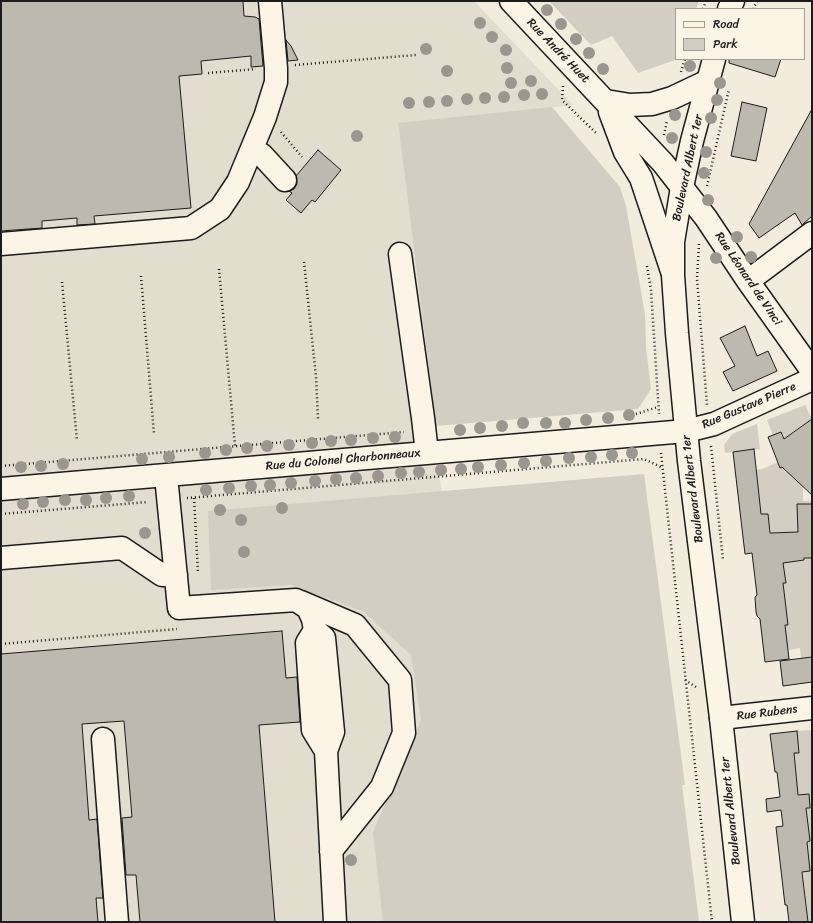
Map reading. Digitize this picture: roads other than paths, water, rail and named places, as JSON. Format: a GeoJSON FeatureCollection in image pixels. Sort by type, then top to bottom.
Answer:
{"type":"FeatureCollection","features":[{"type":"Feature","properties":{"kind":"street"},"geometry":{"type":"LineString","coordinates":[[1,244],[191,228],[220,209],[238,182],[268,110],[276,82],[270,1]]}},
{"type":"Feature","properties":{"kind":"street","name":"Rue André Huet"},"geometry":{"type":"LineString","coordinates":[[510,1],[606,101],[663,163],[682,187]]}},
{"type":"Feature","properties":{"kind":"street","name":"Boulevard Albert 1er"},"geometry":{"type":"LineString","coordinates":[[714,60],[692,141],[682,187],[673,242],[673,275],[686,431],[722,718],[743,922]]}},
{"type":"Feature","properties":{"kind":"street"},"geometry":{"type":"LineString","coordinates":[[673,275],[640,178],[625,152],[606,101],[630,105],[652,104],[672,98],[708,81]]}},
{"type":"Feature","properties":{"kind":"street"},"geometry":{"type":"LineString","coordinates":[[252,149],[262,155],[285,180]]}},
{"type":"Feature","properties":{"kind":"street","name":"Rue Léonard de Vinci"},"geometry":{"type":"LineString","coordinates":[[682,187],[702,212],[748,281],[812,371]]}},
{"type":"Feature","properties":{"kind":"street"},"geometry":{"type":"LineString","coordinates":[[748,281],[812,233]]}},
{"type":"Feature","properties":{"kind":"street"},"geometry":{"type":"LineString","coordinates":[[400,254],[427,453]]}},
{"type":"Feature","properties":{"kind":"street","name":"Rue Gustave Pierre"},"geometry":{"type":"LineString","coordinates":[[686,431],[708,425],[812,378]]}},
{"type":"Feature","properties":{"kind":"street","name":"Rue du Colonel Charbonneaux"},"geometry":{"type":"LineString","coordinates":[[1,490],[686,431]]}},
{"type":"Feature","properties":{"kind":"street"},"geometry":{"type":"LineString","coordinates":[[166,476],[179,608],[296,600],[355,625],[400,680],[404,733],[382,787],[331,851]]}},
{"type":"Feature","properties":{"kind":"street"},"geometry":{"type":"LineString","coordinates":[[1,558],[122,548],[162,575],[176,574]]}},
{"type":"Feature","properties":{"kind":"street"},"geometry":{"type":"LineString","coordinates":[[296,600],[308,608],[313,619],[315,630],[307,643],[314,730],[326,751],[335,922]]}},
{"type":"Feature","properties":{"kind":"street","name":"Rue Rubens"},"geometry":{"type":"LineString","coordinates":[[722,718],[812,708]]}},
{"type":"Feature","properties":{"kind":"street"},"geometry":{"type":"LineString","coordinates":[[103,739],[117,922]]}}]}
